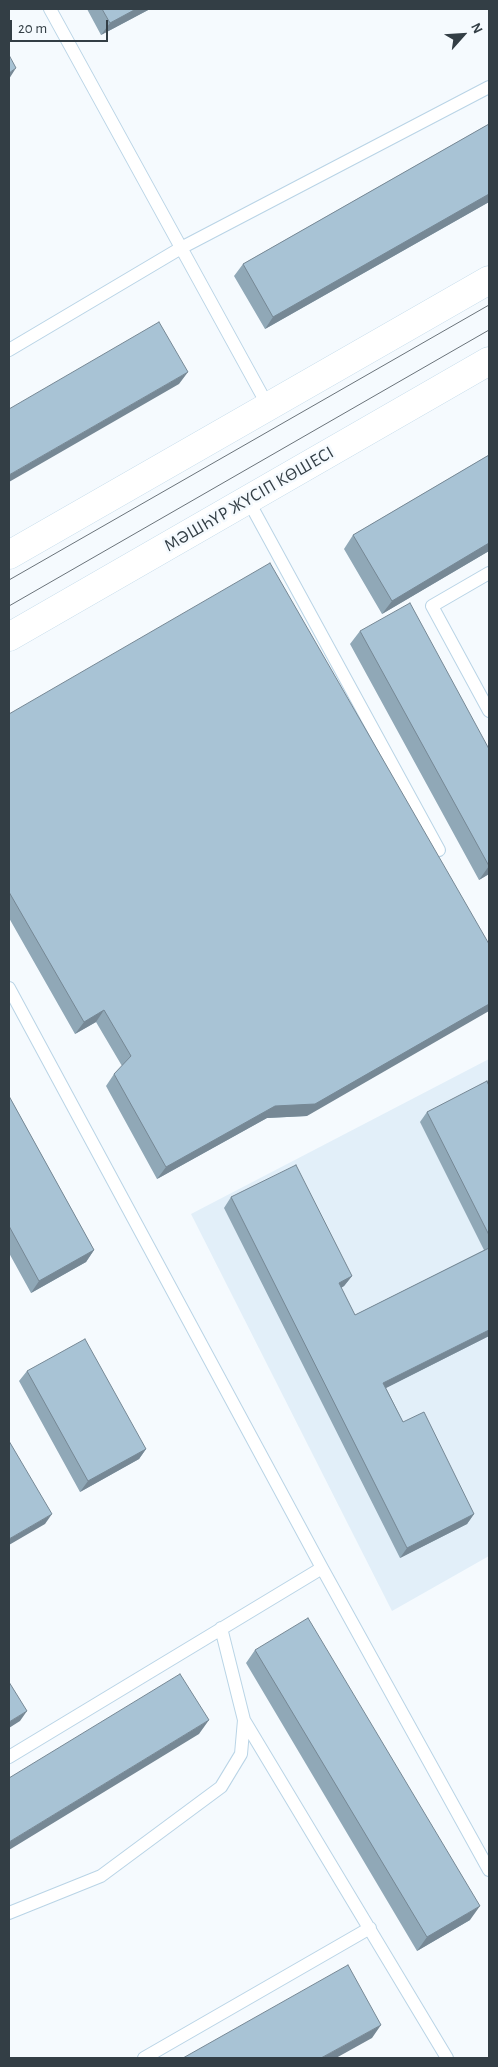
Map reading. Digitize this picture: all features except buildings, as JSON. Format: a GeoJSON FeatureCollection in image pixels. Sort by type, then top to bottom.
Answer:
{"type":"FeatureCollection","features":[{"type":"Feature","properties":{"kind":"street"},"geometry":{"type":"LineString","coordinates":[[9,555],[489,280]]}},
{"type":"Feature","properties":{"kind":"street","name":"МӘШҺҮР ЖҮСІП КӨШЕСІ"},"geometry":{"type":"LineString","coordinates":[[9,637],[489,361]]}},
{"type":"Feature","properties":{"kind":"lane"},"geometry":{"type":"LineString","coordinates":[[50,9],[268,406]]}},
{"type":"Feature","properties":{"kind":"lane"},"geometry":{"type":"LineString","coordinates":[[9,350],[181,248],[489,87]]}},
{"type":"Feature","properties":{"kind":"lane"},"geometry":{"type":"LineString","coordinates":[[248,500],[439,850]]}},
{"type":"Feature","properties":{"kind":"lane"},"geometry":{"type":"LineString","coordinates":[[489,573],[432,606],[489,711]]}},
{"type":"Feature","properties":{"kind":"lane"},"geometry":{"type":"LineString","coordinates":[[9,988],[322,1568],[489,1868]]}},
{"type":"Feature","properties":{"kind":"lane"},"geometry":{"type":"LineString","coordinates":[[9,1756],[322,1568]]}},
{"type":"Feature","properties":{"kind":"lane"},"geometry":{"type":"LineString","coordinates":[[221,1628],[244,1720],[446,2058]]}},
{"type":"Feature","properties":{"kind":"lane"},"geometry":{"type":"LineString","coordinates":[[9,1913],[101,1876],[221,1787],[241,1754],[244,1720]]}},
{"type":"Feature","properties":{"kind":"lane"},"geometry":{"type":"LineString","coordinates":[[144,2058],[370,1928]]}},
{"type":"Feature","properties":{"kind":"shaded area"},"geometry":{"type":"Polygon","coordinates":[[[489,1059],[489,1556],[392,1611],[191,1214],[489,1059]]]}},
{"type":"Feature","properties":{"kind":"tram line"},"geometry":{"type":"LineString","coordinates":[[9,580],[489,305]]}},
{"type":"Feature","properties":{"kind":"tram line"},"geometry":{"type":"LineString","coordinates":[[9,606],[489,330]]}}]}
